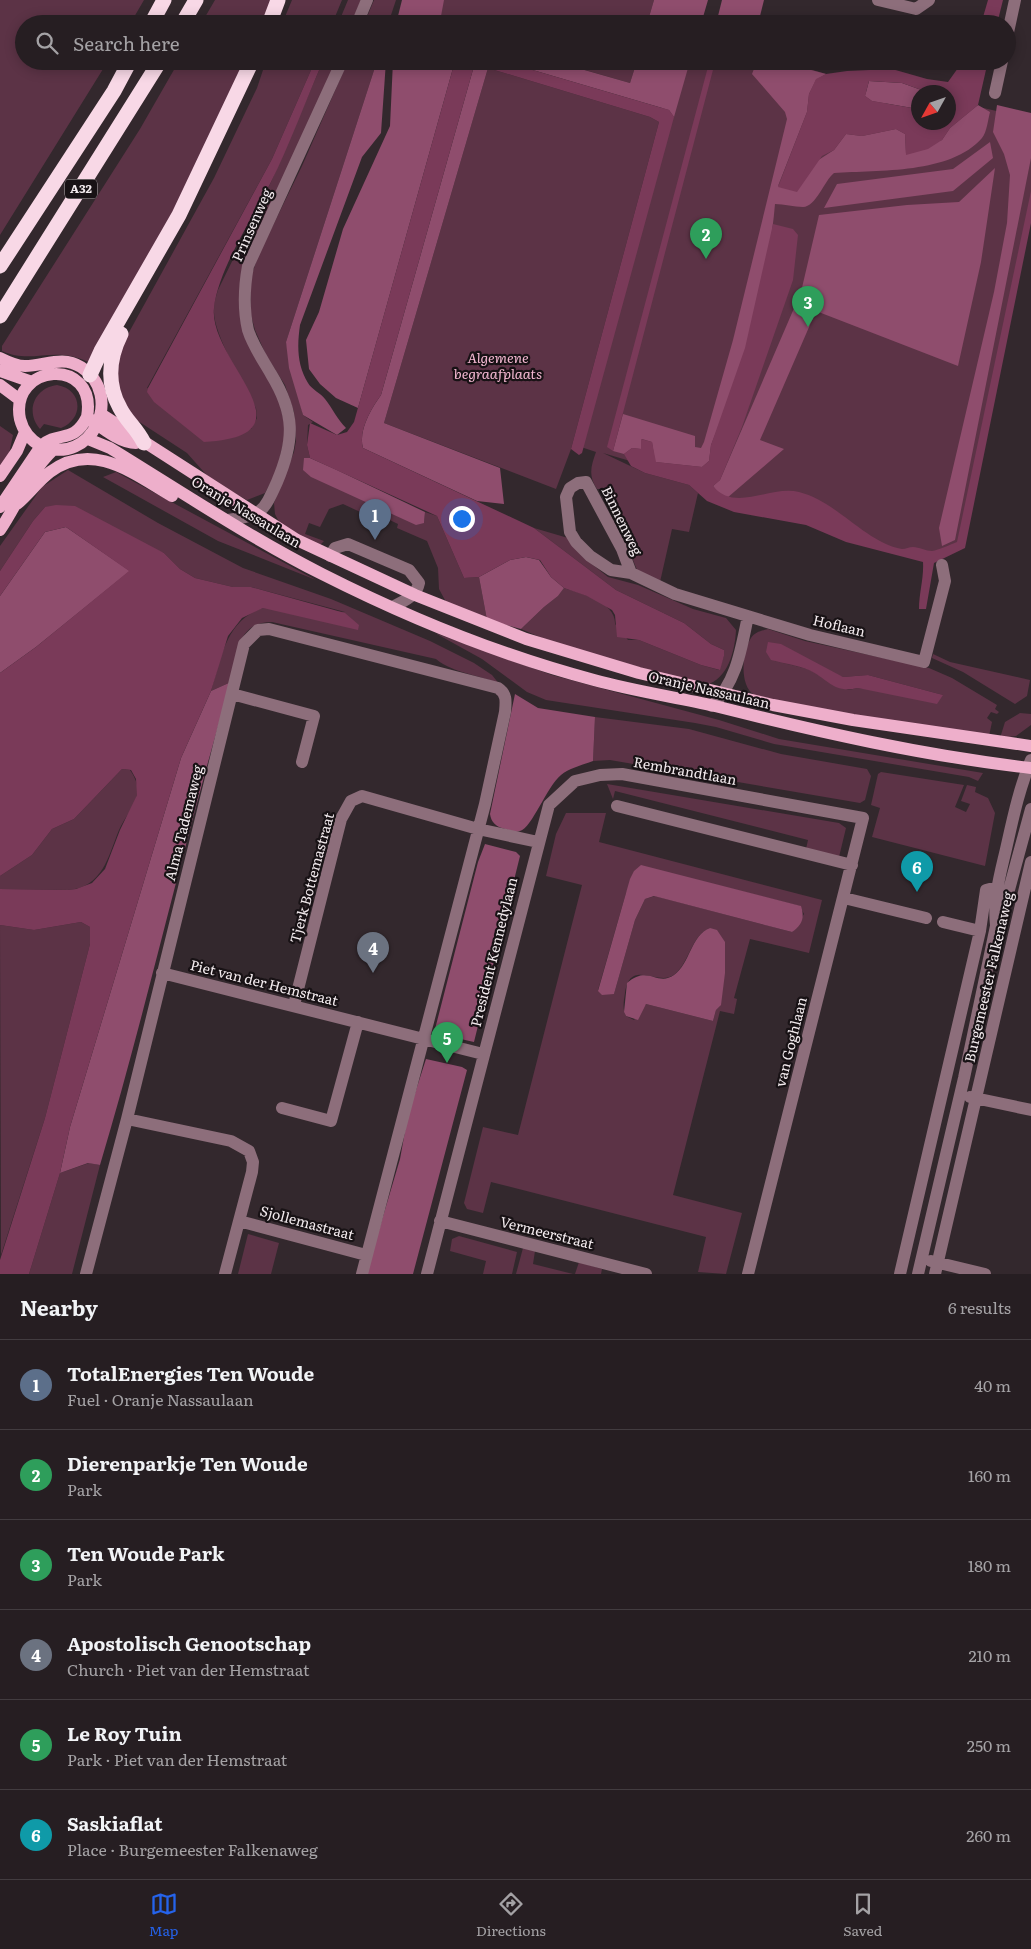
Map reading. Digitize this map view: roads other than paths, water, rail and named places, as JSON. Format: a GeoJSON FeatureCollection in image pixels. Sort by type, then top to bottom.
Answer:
{"type":"FeatureCollection","features":[{"type":"Feature","properties":{"kind":"highway"},"geometry":{"type":"LineString","coordinates":[[156,15],[164,0]]}},
{"type":"Feature","properties":{"kind":"highway"},"geometry":{"type":"LineString","coordinates":[[187,15],[196,0]]}},
{"type":"Feature","properties":{"kind":"highway"},"geometry":{"type":"LineString","coordinates":[[272,15],[278,0]]}},
{"type":"Feature","properties":{"kind":"highway","name":"A32"},"geometry":{"type":"LineString","coordinates":[[0,266],[114,91],[125,70]]}},
{"type":"Feature","properties":{"kind":"highway","name":"A32"},"geometry":{"type":"LineString","coordinates":[[0,316],[154,70]]}},
{"type":"Feature","properties":{"kind":"highway"},"geometry":{"type":"LineString","coordinates":[[90,375],[179,215],[248,70]]}},
{"type":"Feature","properties":{"kind":"highway"},"geometry":{"type":"LineString","coordinates":[[120,318],[123,330],[111,356],[111,384],[120,408],[137,428],[144,443]]}},
{"type":"Feature","properties":{"kind":"main road"},"geometry":{"type":"LineString","coordinates":[[0,358],[18,365],[59,360],[70,362],[90,375],[99,387],[101,396],[95,418],[88,439],[69,450],[47,448],[25,432],[19,414],[20,400],[32,382],[45,375],[54,373],[72,377],[86,392],[95,418]]}},
{"type":"Feature","properties":{"kind":"main road"},"geometry":{"type":"LineString","coordinates":[[0,371],[32,382]]}},
{"type":"Feature","properties":{"kind":"main road"},"geometry":{"type":"LineString","coordinates":[[0,386],[20,400]]}},
{"type":"Feature","properties":{"kind":"main road","name":"Oranje Nassaulaan"},"geometry":{"type":"LineString","coordinates":[[95,418],[144,443],[282,532],[415,595],[500,630],[572,654],[724,694],[852,720],[1031,746]]}},
{"type":"Feature","properties":{"kind":"main road"},"geometry":{"type":"LineString","coordinates":[[18,504],[22,490],[47,448],[49,439],[72,435],[95,418]]}},
{"type":"Feature","properties":{"kind":"main road"},"geometry":{"type":"LineString","coordinates":[[0,476],[17,451],[25,432]]}},
{"type":"Feature","properties":{"kind":"main road","name":"Oranje Nassaulaan"},"geometry":{"type":"LineString","coordinates":[[88,439],[110,448],[241,529],[322,574],[393,607],[511,654],[594,680],[855,738],[1030,765]]}},
{"type":"Feature","properties":{"kind":"main road"},"geometry":{"type":"LineString","coordinates":[[0,507],[47,448]]}},
{"type":"Feature","properties":{"kind":"main road"},"geometry":{"type":"LineString","coordinates":[[0,530],[18,504],[52,470],[80,460],[97,459],[112,461],[223,525],[241,529]]}},
{"type":"Feature","properties":{"kind":"street"},"geometry":{"type":"LineString","coordinates":[[361,15],[367,0]]}},
{"type":"Feature","properties":{"kind":"street"},"geometry":{"type":"LineString","coordinates":[[878,0],[916,9],[929,0]]}},
{"type":"Feature","properties":{"kind":"street"},"geometry":{"type":"LineString","coordinates":[[1012,15],[1015,0]]}},
{"type":"Feature","properties":{"kind":"street","name":"Prinsenweg"},"geometry":{"type":"LineString","coordinates":[[257,515],[269,501],[285,464],[291,432],[290,418],[280,389],[248,331],[244,294],[246,277],[252,255],[296,165],[338,70]]}},
{"type":"Feature","properties":{"kind":"street"},"geometry":{"type":"LineString","coordinates":[[995,93],[1000,70]]}},
{"type":"Feature","properties":{"kind":"street","name":"Binnenweg"},"geometry":{"type":"LineString","coordinates":[[586,482],[622,549],[631,573]]}},
{"type":"Feature","properties":{"kind":"street","name":"Hoflaan"},"geometry":{"type":"LineString","coordinates":[[586,482],[578,483],[570,488],[566,497],[570,532],[576,542],[602,564],[618,572],[631,573],[675,594],[810,635],[924,662],[945,581],[942,565]]}},
{"type":"Feature","properties":{"kind":"street"},"geometry":{"type":"LineString","coordinates":[[228,520],[257,515]]}},
{"type":"Feature","properties":{"kind":"street"},"geometry":{"type":"LineString","coordinates":[[330,556],[335,548],[348,544],[409,570],[419,583],[415,595],[393,607]]}},
{"type":"Feature","properties":{"kind":"street"},"geometry":{"type":"LineString","coordinates":[[712,706],[724,694],[735,672],[748,616]]}},
{"type":"Feature","properties":{"kind":"street","name":"Alma Tademaweg"},"geometry":{"type":"LineString","coordinates":[[86,1274],[127,1119],[244,644],[258,630],[269,629],[498,688],[503,691],[506,698],[506,712],[478,829]]}},
{"type":"Feature","properties":{"kind":"street"},"geometry":{"type":"LineString","coordinates":[[232,694],[314,716],[302,762]]}},
{"type":"Feature","properties":{"kind":"street","name":"Burgemeester Falkenaweg"},"geometry":{"type":"LineString","coordinates":[[996,926],[994,907],[997,887],[1018,794],[1030,765]]}},
{"type":"Feature","properties":{"kind":"street","name":"Rembrandtlaan"},"geometry":{"type":"LineString","coordinates":[[538,842],[549,805],[575,781],[600,775],[622,774],[863,818]]}},
{"type":"Feature","properties":{"kind":"street","name":"Tjerk Bottemastraat"},"geometry":{"type":"LineString","coordinates":[[294,1005],[341,819],[351,801],[362,796],[478,829]]}},
{"type":"Feature","properties":{"kind":"street"},"geometry":{"type":"LineString","coordinates":[[617,806],[852,865]]}},
{"type":"Feature","properties":{"kind":"street","name":"Burgemeester Falkenaweg"},"geometry":{"type":"LineString","coordinates":[[918,1274],[960,1095],[996,926],[1004,908],[1031,809]]}},
{"type":"Feature","properties":{"kind":"street","name":"van Goghlaan"},"geometry":{"type":"LineString","coordinates":[[748,1274],[863,818]]}},
{"type":"Feature","properties":{"kind":"street"},"geometry":{"type":"LineString","coordinates":[[362,1274],[478,829],[538,842]]}},
{"type":"Feature","properties":{"kind":"street","name":"President Kennedylaan"},"geometry":{"type":"LineString","coordinates":[[427,1274],[538,842]]}},
{"type":"Feature","properties":{"kind":"street","name":"Burgemeester Falkenaweg"},"geometry":{"type":"LineString","coordinates":[[936,1268],[1031,862],[1018,858]]}},
{"type":"Feature","properties":{"kind":"street","name":"Burgemeester Falkenaweg"},"geometry":{"type":"LineString","coordinates":[[900,1274],[980,931],[986,890],[997,887]]}},
{"type":"Feature","properties":{"kind":"street"},"geometry":{"type":"LineString","coordinates":[[844,898],[926,918]]}},
{"type":"Feature","properties":{"kind":"street"},"geometry":{"type":"LineString","coordinates":[[943,922],[980,931]]}},
{"type":"Feature","properties":{"kind":"street","name":"Piet van der Hemstraat"},"geometry":{"type":"LineString","coordinates":[[162,973],[483,1054]]}},
{"type":"Feature","properties":{"kind":"street"},"geometry":{"type":"LineString","coordinates":[[282,1108],[331,1121],[358,1022]]}},
{"type":"Feature","properties":{"kind":"street"},"geometry":{"type":"LineString","coordinates":[[943,1091],[1031,1110]]}},
{"type":"Feature","properties":{"kind":"street"},"geometry":{"type":"LineString","coordinates":[[127,1119],[231,1141],[249,1151],[253,1162],[252,1172],[225,1274]]}},
{"type":"Feature","properties":{"kind":"street","name":"Sjollemastraat"},"geometry":{"type":"LineString","coordinates":[[239,1221],[366,1255]]}},
{"type":"Feature","properties":{"kind":"street","name":"Vermeerstraat"},"geometry":{"type":"LineString","coordinates":[[440,1221],[646,1274]]}},
{"type":"Feature","properties":{"kind":"street"},"geometry":{"type":"LineString","coordinates":[[905,1255],[921,1259],[936,1268],[985,1274]]}},
{"type":"Feature","properties":{"kind":"place","name":"Dierenparkje Ten Woude"},"geometry":{"type":"Point","coordinates":[706,259]}},
{"type":"Feature","properties":{"kind":"place","name":"Ten Woude Park"},"geometry":{"type":"Point","coordinates":[808,327]}},
{"type":"Feature","properties":{"kind":"place","name":"TotalEnergies Ten Woude"},"geometry":{"type":"Point","coordinates":[375,540]}},
{"type":"Feature","properties":{"kind":"place","name":"Saskiaflat"},"geometry":{"type":"Point","coordinates":[917,892]}},
{"type":"Feature","properties":{"kind":"place","name":"Apostolisch Genootschap"},"geometry":{"type":"Point","coordinates":[373,973]}},
{"type":"Feature","properties":{"kind":"place","name":"Le Roy Tuin"},"geometry":{"type":"Point","coordinates":[447,1063]}},
{"type":"Feature","properties":{"kind":"park label","name":"Algemene begraafplaats"},"geometry":{"type":"Point","coordinates":[498,366]}}]}
